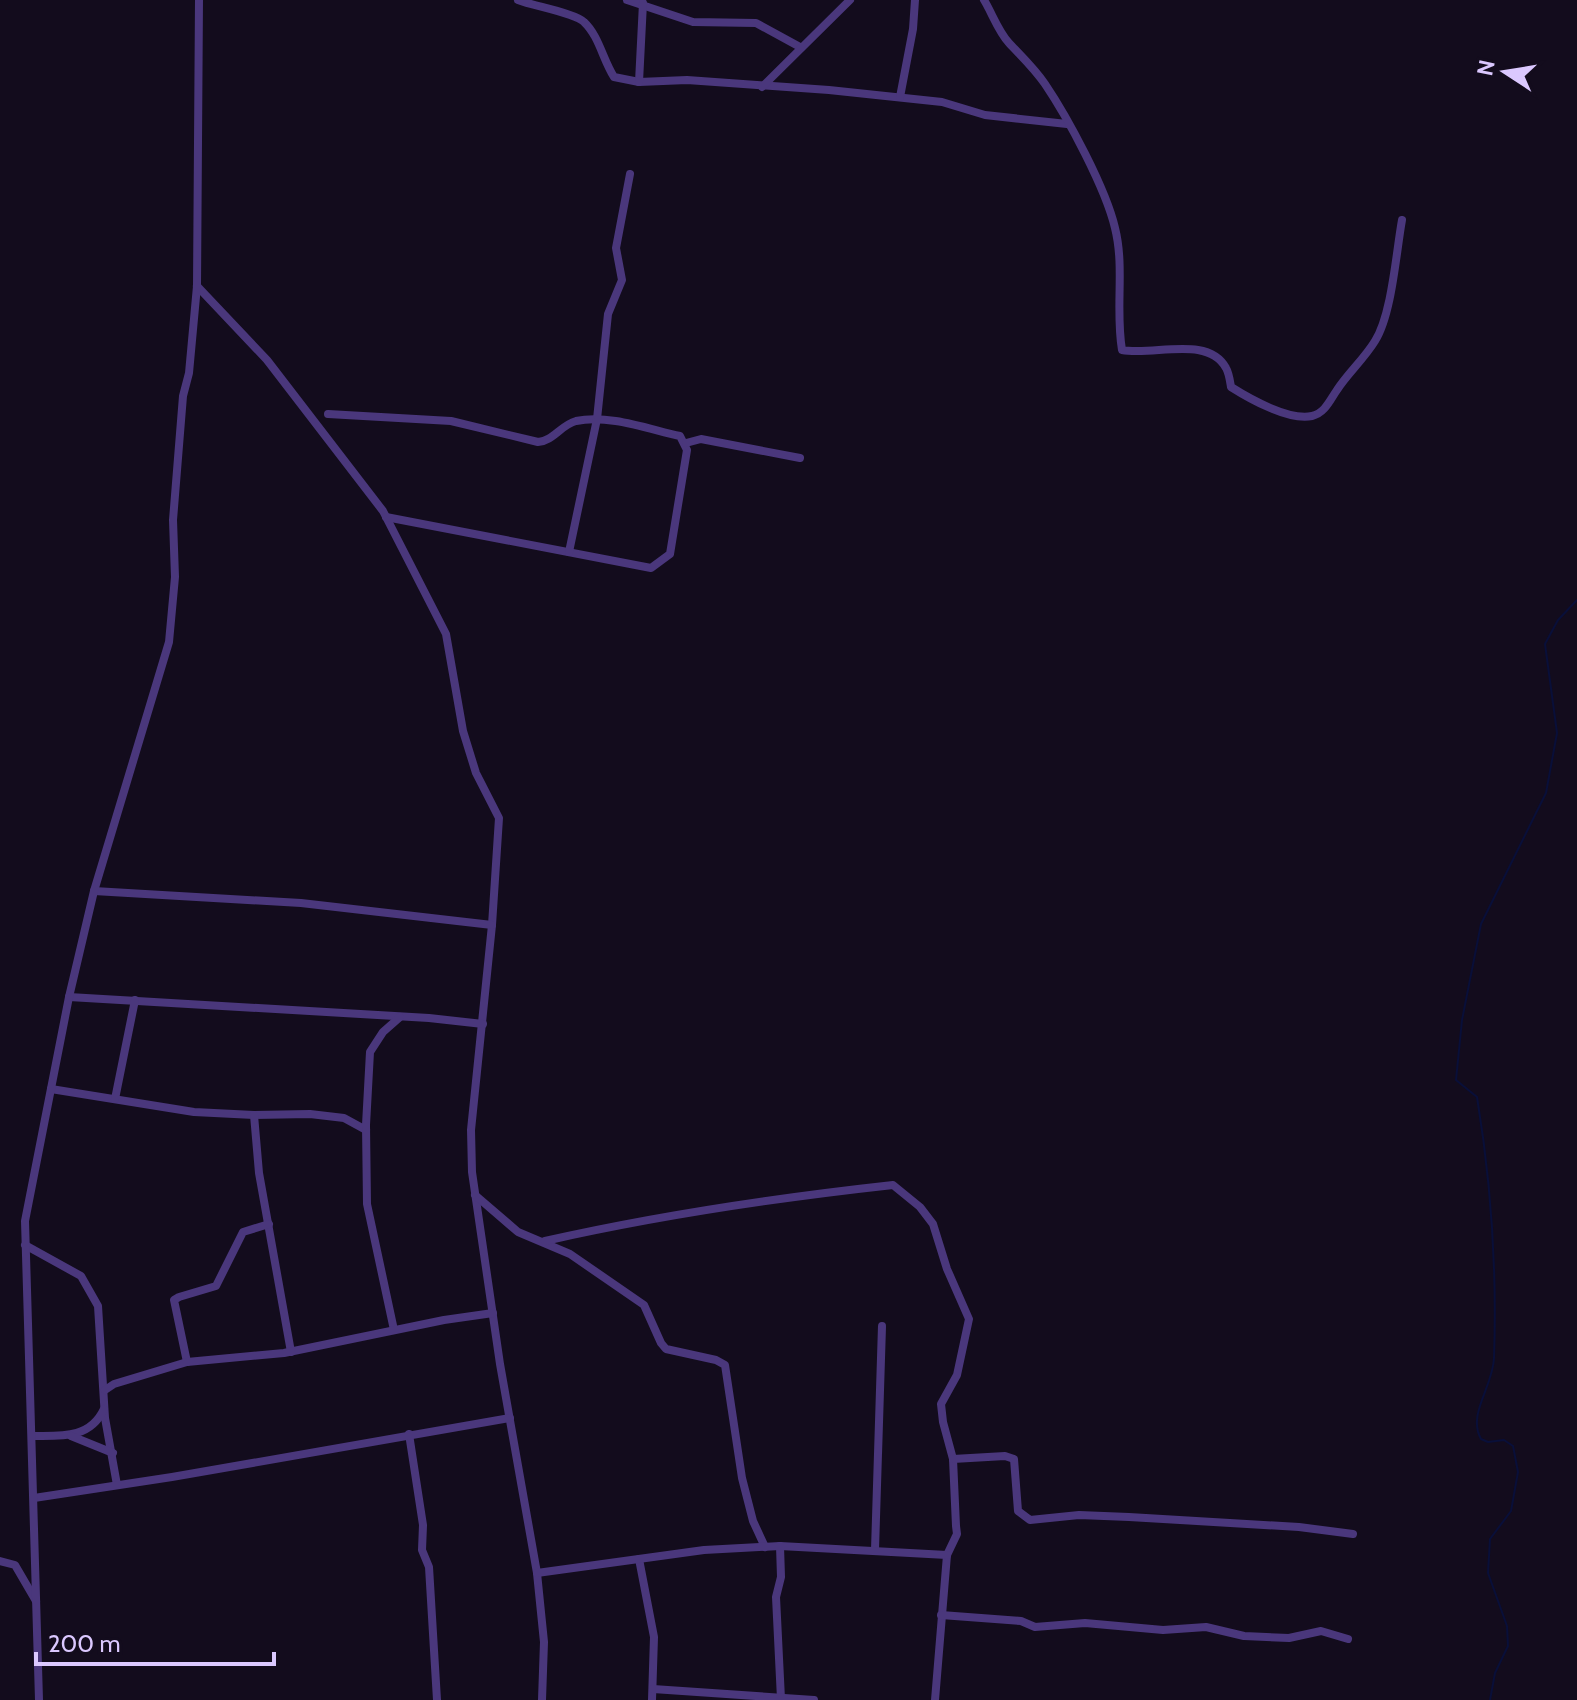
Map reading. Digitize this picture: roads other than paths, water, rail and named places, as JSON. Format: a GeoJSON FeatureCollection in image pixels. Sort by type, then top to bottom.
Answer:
{"type":"FeatureCollection","features":[{"type":"Feature","properties":{"kind":"street"},"geometry":{"type":"LineString","coordinates":[[39,1700],[25,1245],[30,1189],[94,891],[169,642],[175,577],[173,520],[183,396],[189,373],[197,286],[199,0]]}},
{"type":"Feature","properties":{"kind":"street"},"geometry":{"type":"LineString","coordinates":[[518,0],[574,16],[584,22],[614,77],[639,82],[687,80],[900,97],[942,102],[985,115],[1067,124]]}},
{"type":"Feature","properties":{"kind":"street"},"geometry":{"type":"LineString","coordinates":[[627,0],[643,2],[693,22],[756,23],[800,47]]}},
{"type":"Feature","properties":{"kind":"street"},"geometry":{"type":"LineString","coordinates":[[762,87],[850,0]]}},
{"type":"Feature","properties":{"kind":"street"},"geometry":{"type":"LineString","coordinates":[[900,97],[913,29],[915,0]]}},
{"type":"Feature","properties":{"kind":"street"},"geometry":{"type":"LineString","coordinates":[[984,0],[1007,41],[1024,56],[1046,87],[1088,161],[1115,224],[1122,262],[1118,326],[1122,350],[1158,352],[1186,347],[1211,353],[1225,367],[1231,387],[1253,401],[1281,413],[1312,416],[1326,407],[1337,388],[1377,339],[1385,320],[1402,220]]}},
{"type":"Feature","properties":{"kind":"street"},"geometry":{"type":"LineString","coordinates":[[639,82],[643,2]]}},
{"type":"Feature","properties":{"kind":"street"},"geometry":{"type":"LineString","coordinates":[[569,552],[597,419],[608,314],[622,280],[616,248],[630,174]]}},
{"type":"Feature","properties":{"kind":"street"},"geometry":{"type":"LineString","coordinates":[[197,286],[267,360],[386,517],[446,634],[463,731],[476,773],[499,818],[492,925],[471,1130],[475,1195],[537,1573],[544,1642],[542,1700]]}},
{"type":"Feature","properties":{"kind":"street"},"geometry":{"type":"LineString","coordinates":[[328,414],[451,421],[538,442],[566,425],[597,419],[680,436],[686,443],[670,554],[651,568],[386,517]]}},
{"type":"Feature","properties":{"kind":"street"},"geometry":{"type":"LineString","coordinates":[[686,443],[701,439],[800,458]]}},
{"type":"Feature","properties":{"kind":"street"},"geometry":{"type":"LineString","coordinates":[[94,891],[301,903],[492,925]]}},
{"type":"Feature","properties":{"kind":"street"},"geometry":{"type":"LineString","coordinates":[[69,997],[483,1024]]}},
{"type":"Feature","properties":{"kind":"street"},"geometry":{"type":"LineString","coordinates":[[115,1099],[135,1000]]}},
{"type":"Feature","properties":{"kind":"street"},"geometry":{"type":"LineString","coordinates":[[394,1330],[367,1204],[366,1130],[370,1052],[383,1032],[400,1017]]}},
{"type":"Feature","properties":{"kind":"street"},"geometry":{"type":"LineString","coordinates":[[51,1089],[194,1112],[310,1114],[344,1118],[366,1130]]}},
{"type":"Feature","properties":{"kind":"street"},"geometry":{"type":"LineString","coordinates":[[254,1115],[259,1173],[291,1352]]}},
{"type":"Feature","properties":{"kind":"street"},"geometry":{"type":"LineString","coordinates":[[545,1241],[630,1222],[765,1199],[897,1187],[920,1207],[939,1237],[947,1269],[969,1319],[957,1375],[941,1404],[953,1459],[957,1534],[947,1555],[935,1700]]}},
{"type":"Feature","properties":{"kind":"street"},"geometry":{"type":"LineString","coordinates":[[475,1195],[518,1232],[545,1241],[592,1267],[644,1305],[666,1349],[716,1360],[725,1365],[742,1478],[752,1517],[765,1547]]}},
{"type":"Feature","properties":{"kind":"street"},"geometry":{"type":"LineString","coordinates":[[187,1362],[175,1299],[216,1286],[243,1232],[269,1224]]}},
{"type":"Feature","properties":{"kind":"street"},"geometry":{"type":"LineString","coordinates":[[25,1245],[81,1276],[94,1296],[101,1316],[104,1408],[117,1485]]}},
{"type":"Feature","properties":{"kind":"street"},"geometry":{"type":"LineString","coordinates":[[105,1390],[114,1384],[187,1362],[246,1359],[291,1352],[493,1313]]}},
{"type":"Feature","properties":{"kind":"street"},"geometry":{"type":"LineString","coordinates":[[875,1550],[882,1326]]}},
{"type":"Feature","properties":{"kind":"street"},"geometry":{"type":"LineString","coordinates":[[71,1436],[95,1425],[104,1408]]}},
{"type":"Feature","properties":{"kind":"street"},"geometry":{"type":"LineString","coordinates":[[34,1498],[510,1418]]}},
{"type":"Feature","properties":{"kind":"street"},"geometry":{"type":"LineString","coordinates":[[409,1434],[423,1525],[422,1550],[429,1567],[437,1700]]}},
{"type":"Feature","properties":{"kind":"street"},"geometry":{"type":"LineString","coordinates":[[32,1436],[71,1436],[113,1453]]}},
{"type":"Feature","properties":{"kind":"street"},"geometry":{"type":"LineString","coordinates":[[953,1459],[1005,1456],[1014,1459],[1018,1511],[1020,1516],[1030,1520],[1079,1515],[1129,1517],[1299,1527],[1353,1534]]}},
{"type":"Feature","properties":{"kind":"street"},"geometry":{"type":"LineString","coordinates":[[537,1573],[704,1550],[780,1546],[947,1555]]}},
{"type":"Feature","properties":{"kind":"street"},"geometry":{"type":"LineString","coordinates":[[780,1546],[781,1577],[776,1597],[781,1699]]}},
{"type":"Feature","properties":{"kind":"street"},"geometry":{"type":"LineString","coordinates":[[639,1559],[654,1637],[652,1700]]}},
{"type":"Feature","properties":{"kind":"street"},"geometry":{"type":"LineString","coordinates":[[0,1561],[15,1565],[37,1601]]}},
{"type":"Feature","properties":{"kind":"street"},"geometry":{"type":"LineString","coordinates":[[941,1615],[1021,1621],[1035,1627],[1085,1623],[1163,1630],[1206,1627],[1244,1636],[1289,1638],[1321,1631],[1348,1639]]}},
{"type":"Feature","properties":{"kind":"street"},"geometry":{"type":"LineString","coordinates":[[653,1689],[814,1700]]}},
{"type":"Feature","properties":{"kind":"waterway"},"geometry":{"type":"LineString","coordinates":[[1490,1700],[1495,1673],[1508,1646],[1507,1626],[1488,1573],[1490,1539],[1511,1511],[1518,1472],[1513,1446],[1504,1440],[1488,1442],[1481,1439],[1477,1430],[1479,1410],[1494,1358],[1492,1227],[1477,1097],[1456,1080],[1462,1020],[1481,924],[1546,793],[1557,733],[1545,644],[1558,620],[1577,600]]}}]}
